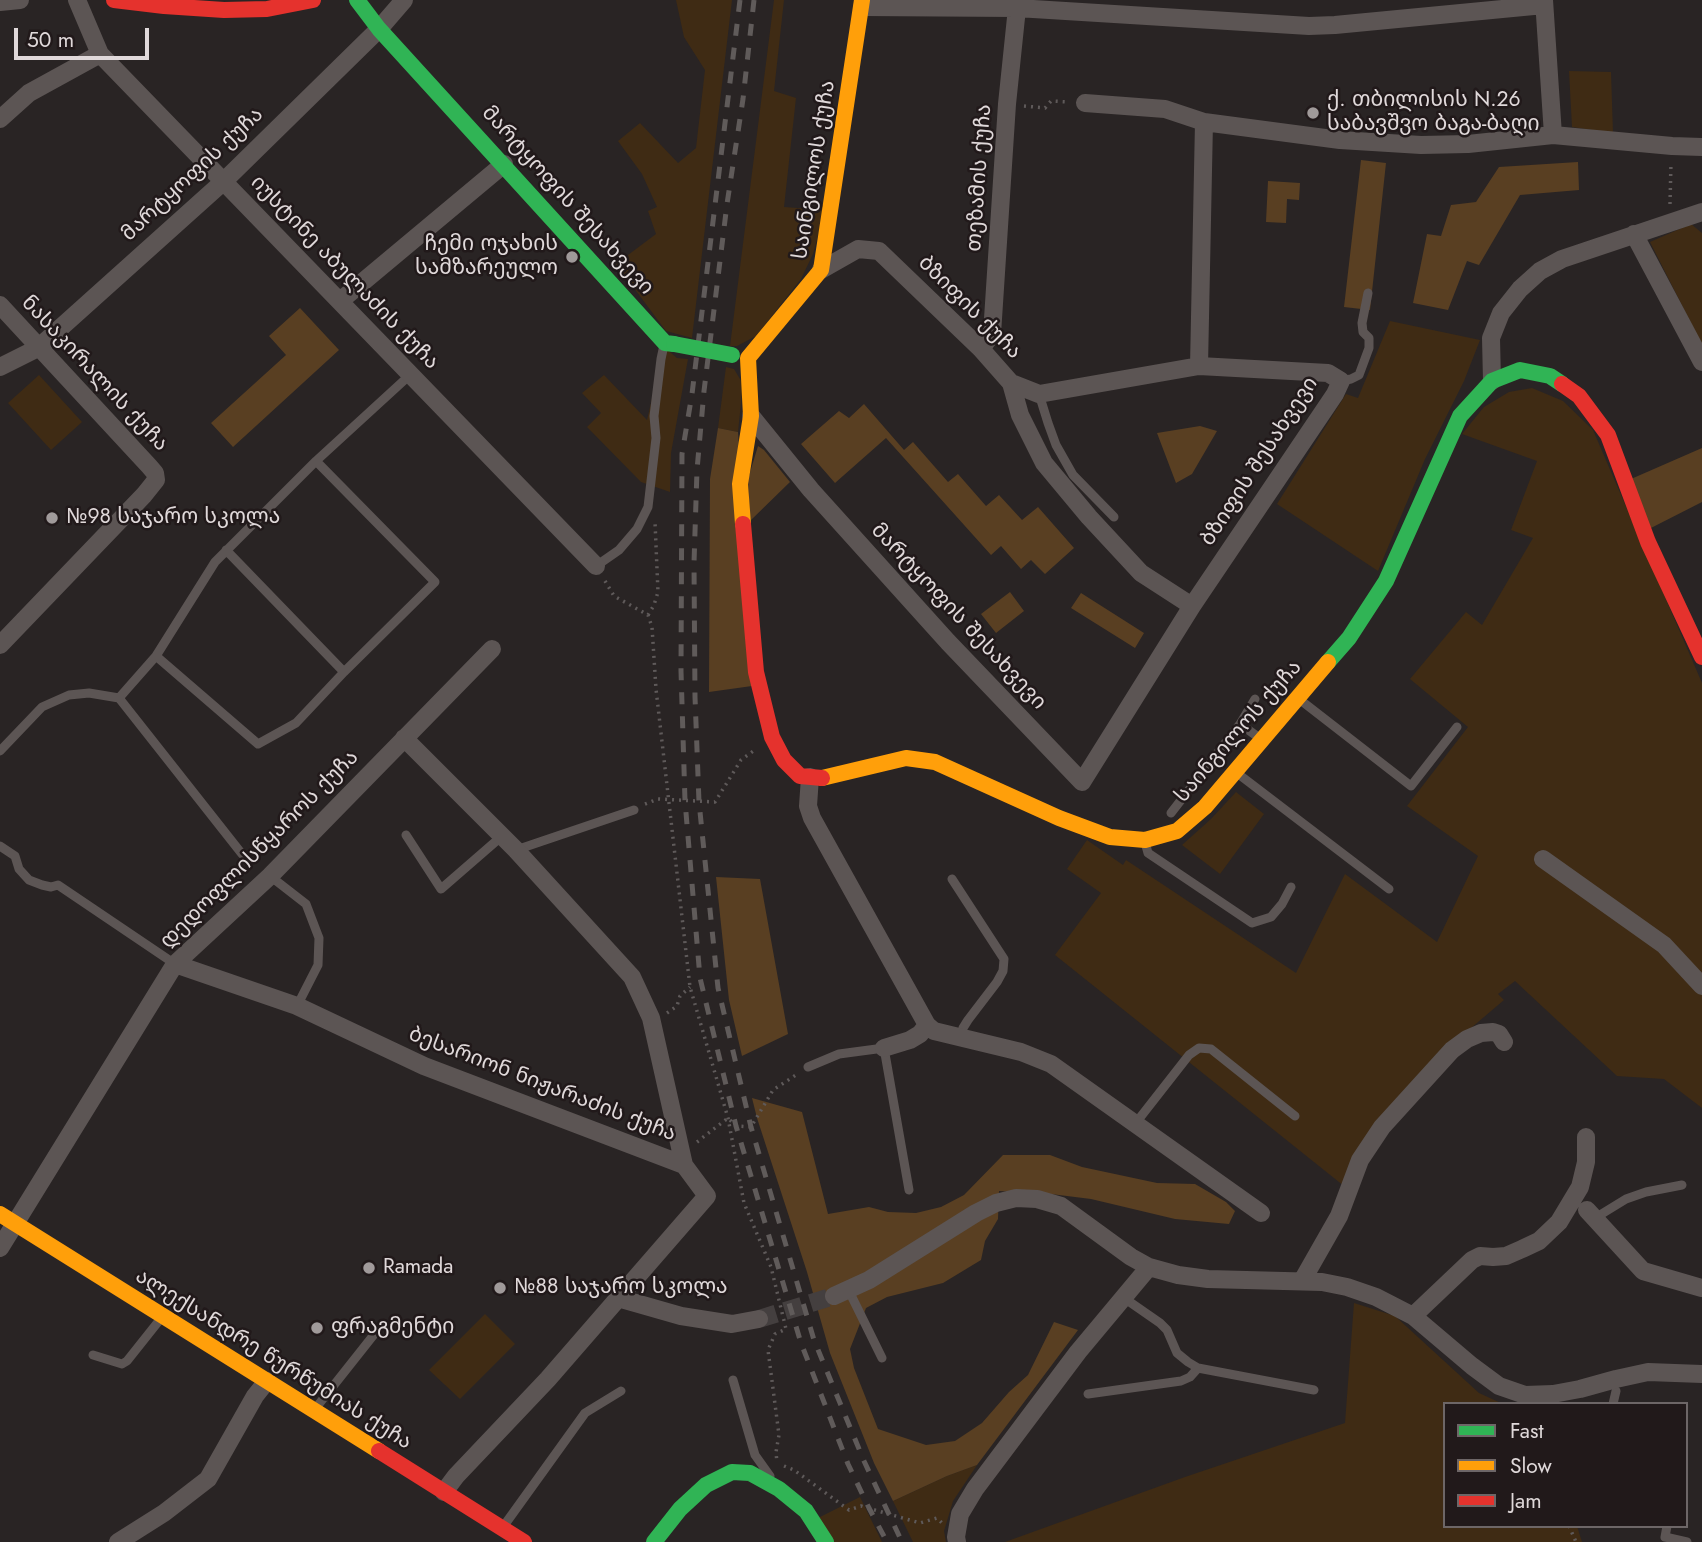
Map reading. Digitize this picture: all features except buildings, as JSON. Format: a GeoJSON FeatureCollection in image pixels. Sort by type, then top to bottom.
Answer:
{"type":"FeatureCollection","features":[{"type":"Feature","properties":{"kind":"street"},"geometry":{"type":"LineString","coordinates":[[0,2],[20,0]]}},
{"type":"Feature","properties":{"kind":"street","name":"იუსტინე აბულაძის ქუჩა"},"geometry":{"type":"LineString","coordinates":[[77,0],[100,54],[597,566]]}},
{"type":"Feature","properties":{"kind":"street"},"geometry":{"type":"LineString","coordinates":[[114,0],[224,10],[267,9],[313,0]]}},
{"type":"Feature","properties":{"kind":"street","name":"მარტყოფის შესახვევი"},"geometry":{"type":"LineString","coordinates":[[357,0],[379,29],[669,344]]}},
{"type":"Feature","properties":{"kind":"street","name":"მარტყოფის ქუჩა"},"geometry":{"type":"LineString","coordinates":[[0,367],[38,348],[224,181],[379,29],[404,0]]}},
{"type":"Feature","properties":{"kind":"street"},"geometry":{"type":"LineString","coordinates":[[862,4],[1017,8],[1309,26],[1544,2],[1553,135]]}},
{"type":"Feature","properties":{"kind":"street","name":"საინგილოს ქუჩა"},"geometry":{"type":"LineString","coordinates":[[740,356],[821,270],[862,4]]}},
{"type":"Feature","properties":{"kind":"street","name":"თეზამის ქუჩა"},"geometry":{"type":"LineString","coordinates":[[981,349],[992,334],[1007,104],[1017,8]]}},
{"type":"Feature","properties":{"kind":"street"},"geometry":{"type":"LineString","coordinates":[[0,119],[29,93],[100,54]]}},
{"type":"Feature","properties":{"kind":"street"},"geometry":{"type":"LineString","coordinates":[[1085,103],[1165,109],[1205,122],[1340,140],[1422,145],[1468,144],[1553,135],[1702,147]]}},
{"type":"Feature","properties":{"kind":"street"},"geometry":{"type":"LineString","coordinates":[[1199,366],[1205,122]]}},
{"type":"Feature","properties":{"kind":"street"},"geometry":{"type":"LineString","coordinates":[[340,301],[503,164]]}},
{"type":"Feature","properties":{"kind":"street"},"geometry":{"type":"LineString","coordinates":[[1702,212],[1562,259],[1540,271],[1520,289],[1501,313],[1491,338],[1492,381],[1520,370],[1549,376],[1579,396],[1608,435],[1648,542],[1698,638],[1702,657]]}},
{"type":"Feature","properties":{"kind":"street"},"geometry":{"type":"LineString","coordinates":[[1634,234],[1702,362]]}},
{"type":"Feature","properties":{"kind":"street","name":"ბზიფის ქუჩა"},"geometry":{"type":"LineString","coordinates":[[821,270],[858,249],[879,251],[981,349],[1011,383],[1020,415],[1044,463],[1089,517],[1141,573],[1192,606]]}},
{"type":"Feature","properties":{"kind":"street","name":"ნასაკირალის ქუჩა"},"geometry":{"type":"LineString","coordinates":[[0,305],[155,473],[156,480],[0,645]]}},
{"type":"Feature","properties":{"kind":"street"},"geometry":{"type":"LineString","coordinates":[[669,344],[740,356],[751,416],[740,484],[756,672],[772,737],[784,760],[800,776],[810,777],[808,806],[812,818],[927,1026],[934,1031],[1021,1052],[1051,1064],[1261,1213]]}},
{"type":"Feature","properties":{"kind":"street","name":"ბზიფის შესახვევი"},"geometry":{"type":"LineString","coordinates":[[1039,394],[1199,366],[1328,373],[1341,381],[1335,394],[1192,606],[1082,782]]}},
{"type":"Feature","properties":{"kind":"street","name":"საინგილოს ქუჩა"},"geometry":{"type":"LineString","coordinates":[[810,777],[820,778],[906,758],[935,762],[1059,818],[1110,836],[1144,840],[1177,831],[1205,807],[1349,638],[1386,581],[1460,416],[1492,381]]}},
{"type":"Feature","properties":{"kind":"street"},"geometry":{"type":"LineString","coordinates":[[1011,383],[1039,394]]}},
{"type":"Feature","properties":{"kind":"street","name":"მარტყოფის შესახვევი"},"geometry":{"type":"LineString","coordinates":[[751,416],[811,490],[948,642],[1082,782]]}},
{"type":"Feature","properties":{"kind":"street","name":"დედოფლისწყაროს ქუჩა"},"geometry":{"type":"LineString","coordinates":[[0,1248],[8,1219],[175,964],[270,876],[492,649]]}},
{"type":"Feature","properties":{"kind":"street"},"geometry":{"type":"LineString","coordinates":[[404,738],[516,850],[632,976],[651,1018],[684,1165]]}},
{"type":"Feature","properties":{"kind":"street"},"geometry":{"type":"LineString","coordinates":[[1543,859],[1664,945],[1702,986]]}},
{"type":"Feature","properties":{"kind":"street","name":"ბესარიონ ნიჟარაძის ქუჩა"},"geometry":{"type":"LineString","coordinates":[[175,964],[297,1006],[424,1066],[684,1165],[706,1196],[548,1379],[444,1492]]}},
{"type":"Feature","properties":{"kind":"street"},"geometry":{"type":"LineString","coordinates":[[884,1048],[910,1040],[927,1026]]}},
{"type":"Feature","properties":{"kind":"street"},"geometry":{"type":"LineString","coordinates":[[1302,1281],[1339,1216],[1360,1160],[1382,1127],[1452,1049],[1481,1033],[1499,1034],[1504,1042]]}},
{"type":"Feature","properties":{"kind":"street"},"geometry":{"type":"LineString","coordinates":[[1413,1316],[1472,1260],[1480,1256],[1506,1256],[1539,1241],[1559,1223],[1580,1187],[1586,1162],[1586,1137]]}},
{"type":"Feature","properties":{"kind":"street"},"geometry":{"type":"LineString","coordinates":[[841,1293],[869,1280],[996,1203],[1016,1198],[1037,1199],[1061,1206],[1149,1267],[1208,1279],[1322,1282],[1376,1297],[1413,1316],[1499,1386],[1525,1395],[1557,1399],[1580,1389],[1648,1372],[1702,1374]]}},
{"type":"Feature","properties":{"kind":"street"},"geometry":{"type":"LineString","coordinates":[[1591,1214],[1643,1271],[1702,1289]]}},
{"type":"Feature","properties":{"kind":"street","name":"ალექსანდრე წურწუმიას ქუჩა"},"geometry":{"type":"LineString","coordinates":[[8,1219],[524,1542]]}},
{"type":"Feature","properties":{"kind":"street"},"geometry":{"type":"LineString","coordinates":[[957,1539],[960,1514],[975,1489],[1078,1352],[1149,1267]]}},
{"type":"Feature","properties":{"kind":"street"},"geometry":{"type":"LineString","coordinates":[[618,1298],[681,1316],[732,1324],[759,1319]]}},
{"type":"Feature","properties":{"kind":"street"},"geometry":{"type":"LineString","coordinates":[[118,1542],[164,1513],[208,1479],[255,1396],[267,1381]]}},
{"type":"Feature","properties":{"kind":"street"},"geometry":{"type":"LineString","coordinates":[[654,1542],[680,1510],[706,1485],[732,1472],[750,1473],[779,1489],[806,1511],[825,1542]]}},
{"type":"Feature","properties":{"kind":"lane"},"geometry":{"type":"LineString","coordinates":[[1341,381],[1359,374],[1369,348],[1369,338],[1363,331],[1362,323],[1368,293]]}},
{"type":"Feature","properties":{"kind":"lane"},"geometry":{"type":"LineString","coordinates":[[597,566],[620,550],[637,528],[648,507],[661,359],[669,344]]}},
{"type":"Feature","properties":{"kind":"lane"},"geometry":{"type":"LineString","coordinates":[[119,698],[156,656],[215,562],[316,461],[411,374]]}},
{"type":"Feature","properties":{"kind":"lane"},"geometry":{"type":"LineString","coordinates":[[1039,394],[1056,445],[1073,475],[1114,517]]}},
{"type":"Feature","properties":{"kind":"lane"},"geometry":{"type":"LineString","coordinates":[[156,656],[258,744],[296,723],[435,582],[316,461]]}},
{"type":"Feature","properties":{"kind":"lane"},"geometry":{"type":"LineString","coordinates":[[226,550],[344,672]]}},
{"type":"Feature","properties":{"kind":"lane"},"geometry":{"type":"LineString","coordinates":[[0,751],[42,707],[69,695],[89,693],[119,698],[242,854]]}},
{"type":"Feature","properties":{"kind":"lane"},"geometry":{"type":"LineString","coordinates":[[1298,698],[1411,786],[1457,727]]}},
{"type":"Feature","properties":{"kind":"lane"},"geometry":{"type":"LineString","coordinates":[[1171,813],[1240,724],[1255,699]]}},
{"type":"Feature","properties":{"kind":"lane"},"geometry":{"type":"LineString","coordinates":[[1240,724],[1262,740]]}},
{"type":"Feature","properties":{"kind":"lane"},"geometry":{"type":"LineString","coordinates":[[1236,771],[1389,889]]}},
{"type":"Feature","properties":{"kind":"lane"},"geometry":{"type":"LineString","coordinates":[[516,850],[634,810]]}},
{"type":"Feature","properties":{"kind":"lane"},"geometry":{"type":"LineString","coordinates":[[406,835],[441,889],[502,836]]}},
{"type":"Feature","properties":{"kind":"lane"},"geometry":{"type":"LineString","coordinates":[[1144,840],[1149,853],[1252,923],[1271,917],[1292,887]]}},
{"type":"Feature","properties":{"kind":"lane"},"geometry":{"type":"LineString","coordinates":[[0,846],[15,856],[19,869],[29,880],[43,886],[58,885],[175,964]]}},
{"type":"Feature","properties":{"kind":"lane"},"geometry":{"type":"LineString","coordinates":[[270,876],[306,904],[318,938],[318,965],[297,1006]]}},
{"type":"Feature","properties":{"kind":"lane"},"geometry":{"type":"LineString","coordinates":[[951,879],[1004,959],[1003,971],[997,982],[968,1020],[961,1037]]}},
{"type":"Feature","properties":{"kind":"lane"},"geometry":{"type":"LineString","coordinates":[[808,1067],[839,1054],[884,1048],[909,1190]]}},
{"type":"Feature","properties":{"kind":"lane"},"geometry":{"type":"LineString","coordinates":[[1135,1124],[1189,1055],[1199,1048],[1211,1049],[1295,1116]]}},
{"type":"Feature","properties":{"kind":"lane"},"geometry":{"type":"LineString","coordinates":[[1591,1214],[1646,1192],[1682,1185]]}},
{"type":"Feature","properties":{"kind":"lane"},"geometry":{"type":"LineString","coordinates":[[841,1293],[881,1358]]}},
{"type":"Feature","properties":{"kind":"lane"},"geometry":{"type":"LineString","coordinates":[[1124,1298],[1160,1323],[1167,1330],[1177,1353],[1198,1368],[1314,1390]]}},
{"type":"Feature","properties":{"kind":"lane"},"geometry":{"type":"LineString","coordinates":[[93,1355],[121,1364],[127,1362],[163,1316]]}},
{"type":"Feature","properties":{"kind":"lane"},"geometry":{"type":"LineString","coordinates":[[314,1410],[376,1332]]}},
{"type":"Feature","properties":{"kind":"lane"},"geometry":{"type":"LineString","coordinates":[[1088,1394],[1181,1381],[1190,1377],[1198,1368]]}},
{"type":"Feature","properties":{"kind":"lane"},"geometry":{"type":"LineString","coordinates":[[733,1380],[755,1455],[779,1489]]}},
{"type":"Feature","properties":{"kind":"lane"},"geometry":{"type":"LineString","coordinates":[[502,1528],[585,1413],[621,1391]]}},
{"type":"Feature","properties":{"kind":"lane"},"geometry":{"type":"LineString","coordinates":[[1613,1402],[1616,1391]]}},
{"type":"Feature","properties":{"kind":"lane"},"geometry":{"type":"LineString","coordinates":[[1667,1528],[1665,1537],[1687,1542]]}},
{"type":"Feature","properties":{"kind":"path"},"geometry":{"type":"LineString","coordinates":[[1007,104],[1045,108],[1051,101],[1085,103]]}},
{"type":"Feature","properties":{"kind":"path"},"geometry":{"type":"LineString","coordinates":[[1669,222],[1672,146]]}},
{"type":"Feature","properties":{"kind":"path"},"geometry":{"type":"LineString","coordinates":[[648,507],[657,524],[658,592],[648,615]]}},
{"type":"Feature","properties":{"kind":"path"},"geometry":{"type":"LineString","coordinates":[[597,566],[614,596],[648,615],[652,627],[656,689],[690,987],[727,1118],[736,1126],[751,1127],[773,1090],[808,1067]]}},
{"type":"Feature","properties":{"kind":"path"},"geometry":{"type":"LineString","coordinates":[[634,810],[658,799],[715,802],[741,760],[772,737]]}},
{"type":"Feature","properties":{"kind":"path"},"geometry":{"type":"LineString","coordinates":[[651,1018],[669,1013],[677,1006],[680,996],[690,987]]}},
{"type":"Feature","properties":{"kind":"path"},"geometry":{"type":"LineString","coordinates":[[684,1165],[699,1140],[727,1118]]}},
{"type":"Feature","properties":{"kind":"path"},"geometry":{"type":"LineString","coordinates":[[777,1463],[794,1470],[849,1510],[861,1506],[920,1523],[937,1518],[957,1539]]}},
{"type":"Feature","properties":{"kind":"shaded area"},"geometry":{"type":"Polygon","coordinates":[[[676,0],[732,0],[692,338],[666,331],[616,264],[656,234],[648,211],[657,207],[642,174],[618,141],[640,123],[678,163],[696,148],[705,70],[684,37],[676,0]]]}},
{"type":"Feature","properties":{"kind":"shaded area"},"geometry":{"type":"Polygon","coordinates":[[[774,0],[784,0],[774,91],[796,98],[784,207],[825,210],[813,254],[801,279],[756,336],[737,346],[730,346],[774,0]]]}},
{"type":"Feature","properties":{"kind":"shaded area"},"geometry":{"type":"Polygon","coordinates":[[[1569,71],[1611,72],[1613,133],[1572,127],[1569,71]]]}},
{"type":"Feature","properties":{"kind":"shaded area"},"geometry":{"type":"Polygon","coordinates":[[[1361,160],[1386,163],[1370,310],[1344,307],[1361,160]]]}},
{"type":"Feature","properties":{"kind":"shaded area"},"geometry":{"type":"Polygon","coordinates":[[[1578,162],[1579,190],[1520,195],[1479,265],[1467,261],[1448,310],[1413,303],[1427,234],[1441,236],[1451,205],[1476,202],[1499,167],[1578,162]]]}},
{"type":"Feature","properties":{"kind":"shaded area"},"geometry":{"type":"Polygon","coordinates":[[[1268,181],[1300,183],[1299,200],[1287,199],[1286,223],[1266,222],[1268,181]]]}},
{"type":"Feature","properties":{"kind":"shaded area"},"geometry":{"type":"Polygon","coordinates":[[[1691,224],[1702,233],[1702,345],[1650,242],[1691,224]]]}},
{"type":"Feature","properties":{"kind":"shaded area"},"geometry":{"type":"Polygon","coordinates":[[[300,308],[339,350],[233,447],[211,423],[286,355],[269,336],[300,308]]]}},
{"type":"Feature","properties":{"kind":"shaded area"},"geometry":{"type":"Polygon","coordinates":[[[1390,321],[1480,340],[1464,381],[1425,459],[1378,571],[1277,504],[1346,394],[1358,398],[1390,321]]]}},
{"type":"Feature","properties":{"kind":"shaded area"},"geometry":{"type":"Polygon","coordinates":[[[664,347],[677,358],[688,359],[671,453],[670,492],[641,482],[587,427],[601,413],[582,393],[604,375],[647,420],[664,347]]]}},
{"type":"Feature","properties":{"kind":"shaded area"},"geometry":{"type":"Polygon","coordinates":[[[726,367],[734,369],[743,384],[738,432],[718,428],[726,367]]]}},
{"type":"Feature","properties":{"kind":"shaded area"},"geometry":{"type":"Polygon","coordinates":[[[39,375],[82,422],[51,450],[8,403],[39,375]]]}},
{"type":"Feature","properties":{"kind":"shaded area"},"geometry":{"type":"Polygon","coordinates":[[[1532,388],[1563,401],[1593,430],[1702,683],[1702,1108],[1664,1079],[1617,1076],[1515,981],[1498,994],[1504,1000],[1464,1034],[1344,1186],[1055,955],[1101,893],[1067,869],[1087,840],[1123,865],[1126,860],[1296,973],[1345,874],[1437,942],[1478,856],[1407,806],[1468,727],[1410,679],[1466,612],[1482,625],[1533,538],[1511,530],[1537,461],[1462,434],[1484,407],[1509,392],[1532,388]]]}},
{"type":"Feature","properties":{"kind":"shaded area"},"geometry":{"type":"Polygon","coordinates":[[[864,404],[904,450],[913,442],[948,482],[958,474],[986,506],[999,495],[1022,520],[1038,507],[1074,548],[1045,574],[1031,560],[1021,569],[1001,546],[991,555],[886,438],[835,483],[801,444],[839,411],[849,418],[864,404]]]}},
{"type":"Feature","properties":{"kind":"shaded area"},"geometry":{"type":"Polygon","coordinates":[[[1200,426],[1217,431],[1192,474],[1176,483],[1157,433],[1200,426]]]}},
{"type":"Feature","properties":{"kind":"shaded area"},"geometry":{"type":"Polygon","coordinates":[[[718,428],[738,432],[752,686],[709,692],[710,479],[718,428]]]}},
{"type":"Feature","properties":{"kind":"shaded area"},"geometry":{"type":"Polygon","coordinates":[[[758,446],[790,482],[750,521],[748,479],[758,446]]]}},
{"type":"Feature","properties":{"kind":"shaded area"},"geometry":{"type":"Polygon","coordinates":[[[1702,448],[1702,502],[1649,529],[1631,479],[1702,448]]]}},
{"type":"Feature","properties":{"kind":"shaded area"},"geometry":{"type":"Polygon","coordinates":[[[1010,592],[1024,611],[996,633],[981,614],[1010,592]]]}},
{"type":"Feature","properties":{"kind":"shaded area"},"geometry":{"type":"Polygon","coordinates":[[[1081,593],[1144,633],[1135,648],[1071,608],[1081,593]]]}},
{"type":"Feature","properties":{"kind":"shaded area"},"geometry":{"type":"Polygon","coordinates":[[[1236,792],[1264,814],[1220,874],[1182,845],[1236,792]]]}},
{"type":"Feature","properties":{"kind":"shaded area"},"geometry":{"type":"Polygon","coordinates":[[[716,877],[760,879],[788,1034],[742,1056],[729,1000],[716,877]]]}},
{"type":"Feature","properties":{"kind":"shaded area"},"geometry":{"type":"Polygon","coordinates":[[[752,1098],[802,1112],[828,1214],[869,1207],[888,1212],[916,1213],[941,1207],[964,1195],[1003,1155],[1050,1155],[1082,1167],[1157,1183],[1195,1184],[1226,1202],[1235,1211],[1229,1224],[1175,1219],[1091,1199],[999,1191],[998,1219],[985,1241],[981,1260],[943,1283],[887,1297],[866,1308],[850,1349],[854,1368],[878,1429],[926,1445],[955,1441],[982,1423],[1028,1375],[1054,1322],[1078,1330],[977,1465],[893,1501],[874,1463],[830,1353],[752,1098]]]}},
{"type":"Feature","properties":{"kind":"shaded area"},"geometry":{"type":"Polygon","coordinates":[[[1354,1303],[1395,1316],[1479,1393],[1499,1402],[1443,1402],[1443,1528],[1578,1528],[1582,1542],[1005,1542],[1185,1477],[1345,1423],[1354,1303]]]}},
{"type":"Feature","properties":{"kind":"shaded area"},"geometry":{"type":"Polygon","coordinates":[[[485,1314],[515,1344],[460,1399],[429,1370],[485,1314]]]}},
{"type":"Feature","properties":{"kind":"shaded area"},"geometry":{"type":"Polygon","coordinates":[[[977,1465],[953,1501],[944,1531],[946,1542],[913,1542],[893,1501],[977,1465]]]}},
{"type":"Feature","properties":{"kind":"shaded area"},"geometry":{"type":"Polygon","coordinates":[[[860,1497],[882,1542],[834,1542],[818,1518],[860,1497]]]}},
{"type":"Feature","properties":{"kind":"tunnel"},"geometry":{"type":"LineString","coordinates":[[759,1319],[834,1296]]}},
{"type":"Feature","properties":{"kind":"railway"},"geometry":{"type":"LineString","coordinates":[[740,0],[692,394],[682,454],[681,671],[685,801],[700,978],[736,1126],[801,1343],[848,1464],[887,1542]]}},
{"type":"Feature","properties":{"kind":"railway"},"geometry":{"type":"LineString","coordinates":[[754,0],[704,391],[697,470],[694,563],[699,802],[718,988],[751,1127],[814,1340],[864,1461],[902,1542]]}},
{"type":"Feature","properties":{"kind":"traffic: fast"},"geometry":{"type":"LineString","coordinates":[[357,0],[379,29],[665,343],[674,344]]}},
{"type":"Feature","properties":{"kind":"traffic: fast"},"geometry":{"type":"LineString","coordinates":[[674,344],[732,355]]}},
{"type":"Feature","properties":{"kind":"traffic: fast"},"geometry":{"type":"LineString","coordinates":[[1328,662],[1349,638],[1386,581],[1460,416],[1492,381],[1520,370],[1550,376],[1562,384]]}},
{"type":"Feature","properties":{"kind":"traffic: fast"},"geometry":{"type":"LineString","coordinates":[[654,1542],[680,1509],[706,1485],[732,1472],[750,1473],[779,1489],[806,1511],[826,1542]]}},
{"type":"Feature","properties":{"kind":"traffic: slow"},"geometry":{"type":"LineString","coordinates":[[743,524],[740,484],[751,416],[748,358],[821,270],[862,0]]}},
{"type":"Feature","properties":{"kind":"traffic: slow"},"geometry":{"type":"LineString","coordinates":[[822,778],[906,758],[935,762],[1059,818],[1110,837],[1145,840],[1177,831],[1205,807],[1328,662]]}},
{"type":"Feature","properties":{"kind":"traffic: slow"},"geometry":{"type":"LineString","coordinates":[[0,1214],[379,1451]]}},
{"type":"Feature","properties":{"kind":"traffic: jam"},"geometry":{"type":"LineString","coordinates":[[114,0],[224,10],[267,9],[313,0]]}},
{"type":"Feature","properties":{"kind":"traffic: jam"},"geometry":{"type":"LineString","coordinates":[[1562,384],[1579,396],[1608,435],[1648,542],[1702,657]]}},
{"type":"Feature","properties":{"kind":"traffic: jam"},"geometry":{"type":"LineString","coordinates":[[743,524],[756,672],[772,737],[784,760],[800,776],[822,778]]}},
{"type":"Feature","properties":{"kind":"traffic: jam"},"geometry":{"type":"LineString","coordinates":[[379,1451],[524,1542]]}},
{"type":"Feature","properties":{"kind":"place","name":"ქ. თბილისის N.26 საბავშვო ბაგა-ბაღი"},"geometry":{"type":"Point","coordinates":[1313,113]}},
{"type":"Feature","properties":{"kind":"place","name":"ჩემი ოჯახის სამზარეულო"},"geometry":{"type":"Point","coordinates":[572,257]}},
{"type":"Feature","properties":{"kind":"place","name":"№98 საჯარო სკოლა"},"geometry":{"type":"Point","coordinates":[52,518]}},
{"type":"Feature","properties":{"kind":"place","name":"Ramada"},"geometry":{"type":"Point","coordinates":[369,1268]}},
{"type":"Feature","properties":{"kind":"place","name":"№88 საჯარო სკოლა"},"geometry":{"type":"Point","coordinates":[500,1288]}},
{"type":"Feature","properties":{"kind":"place","name":"ფრაგმენტი"},"geometry":{"type":"Point","coordinates":[317,1328]}}]}
